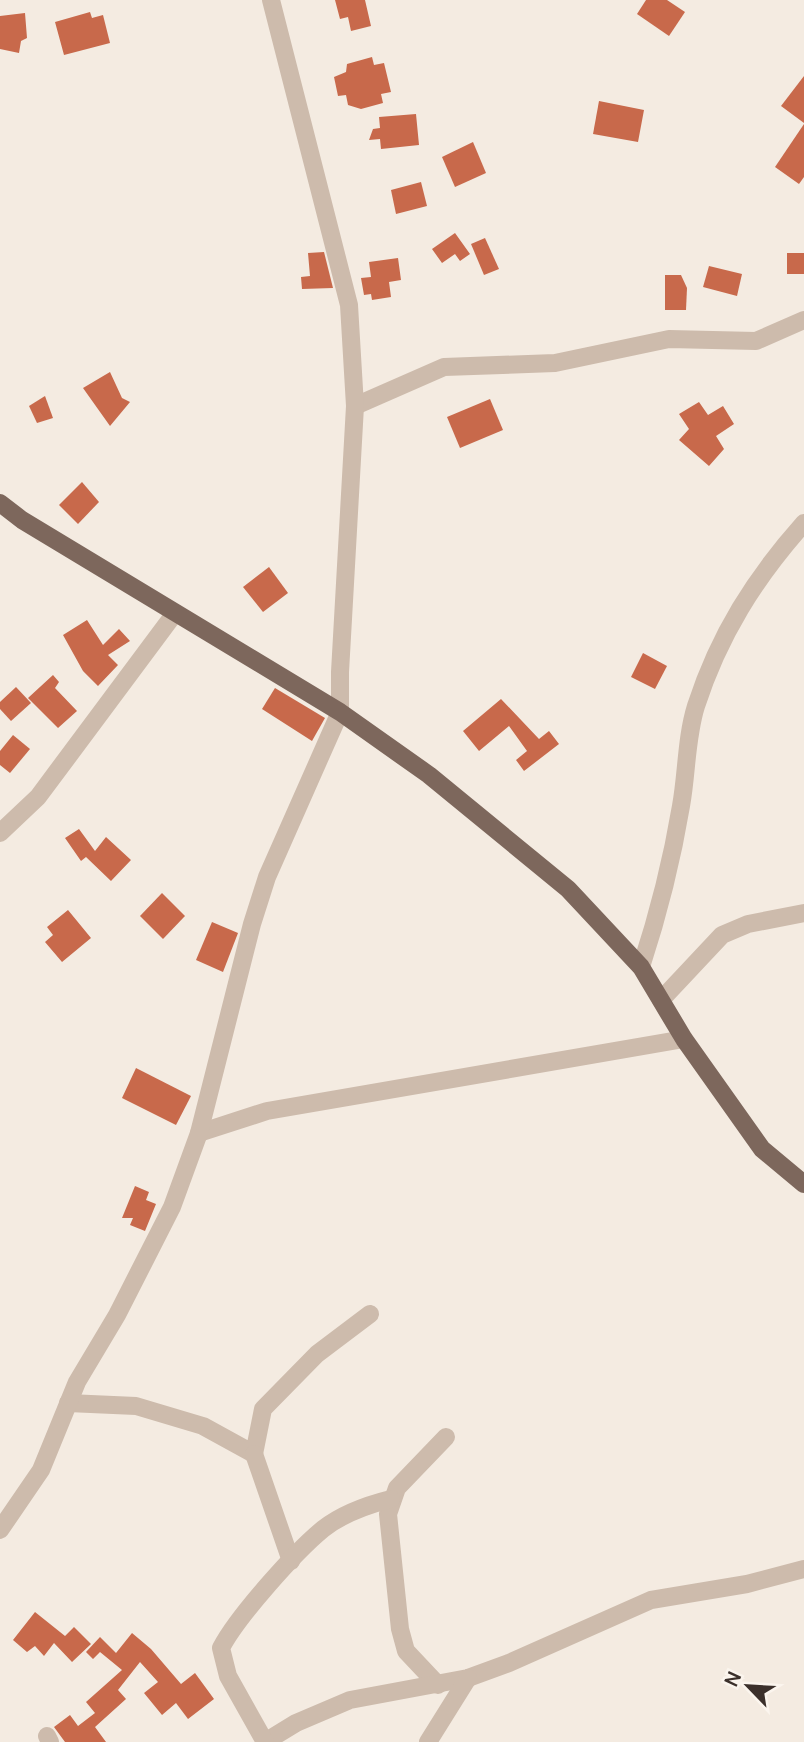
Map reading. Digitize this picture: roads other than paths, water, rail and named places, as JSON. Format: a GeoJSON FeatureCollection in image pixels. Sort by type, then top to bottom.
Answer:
{"type":"FeatureCollection","features":[{"type":"Feature","properties":{"kind":"main road"},"geometry":{"type":"LineString","coordinates":[[0,503],[22,520],[340,712],[429,775],[569,890],[641,967],[684,1039],[762,1149],[804,1184]]}},
{"type":"Feature","properties":{"kind":"street"},"geometry":{"type":"LineString","coordinates":[[0,1530],[41,1470],[76,1382],[147,1258],[172,1207],[199,1133],[252,924],[267,877],[340,712],[355,406],[349,305],[271,0]]}},
{"type":"Feature","properties":{"kind":"street"},"geometry":{"type":"LineString","coordinates":[[355,406],[444,367],[555,363],[669,339],[756,341],[804,320]]}},
{"type":"Feature","properties":{"kind":"street"},"geometry":{"type":"LineString","coordinates":[[641,967],[675,838],[692,725],[707,676],[738,607],[777,553],[804,523]]}},
{"type":"Feature","properties":{"kind":"street"},"geometry":{"type":"LineString","coordinates":[[0,833],[38,797],[174,613]]}},
{"type":"Feature","properties":{"kind":"street"},"geometry":{"type":"LineString","coordinates":[[661,1000],[722,935],[748,924],[804,913]]}},
{"type":"Feature","properties":{"kind":"street"},"geometry":{"type":"LineString","coordinates":[[199,1133],[267,1111],[684,1039]]}},
{"type":"Feature","properties":{"kind":"street"},"geometry":{"type":"LineString","coordinates":[[292,1561],[254,1454],[264,1409],[317,1354],[370,1314]]}},
{"type":"Feature","properties":{"kind":"street"},"geometry":{"type":"LineString","coordinates":[[68,1403],[136,1406],[203,1426],[254,1454]]}},
{"type":"Feature","properties":{"kind":"street"},"geometry":{"type":"LineString","coordinates":[[439,1685],[407,1651],[400,1629],[389,1540],[391,1499],[397,1488],[446,1437]]}},
{"type":"Feature","properties":{"kind":"street"},"geometry":{"type":"LineString","coordinates":[[391,1499],[346,1515],[323,1529],[227,1636],[221,1648],[228,1676],[265,1742],[296,1723],[350,1700],[468,1678],[559,1643],[651,1600],[747,1584],[804,1569]]}},
{"type":"Feature","properties":{"kind":"street"},"geometry":{"type":"LineString","coordinates":[[428,1742],[468,1678]]}}]}
